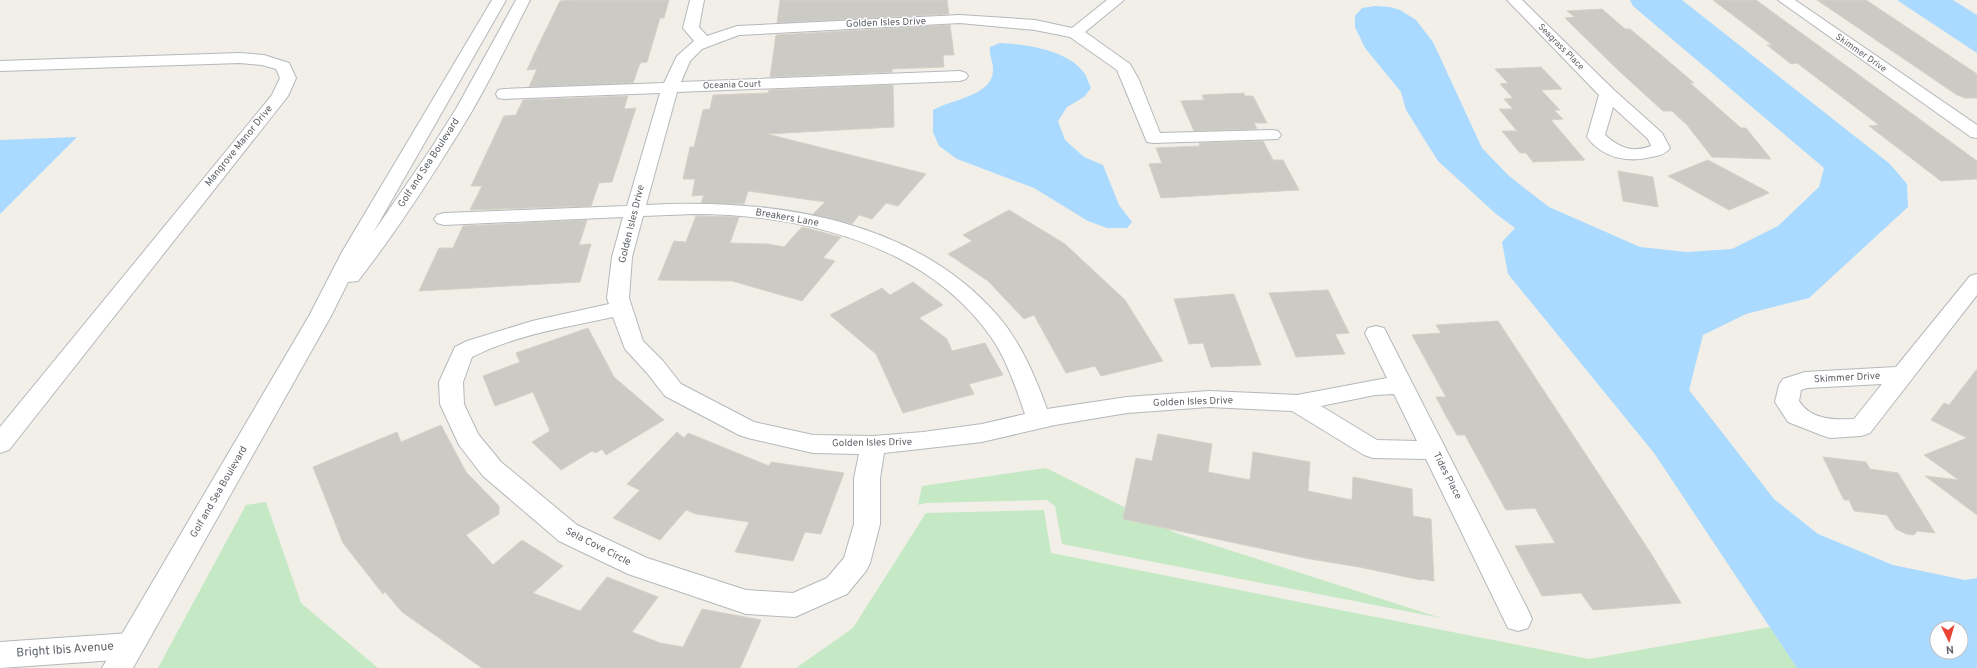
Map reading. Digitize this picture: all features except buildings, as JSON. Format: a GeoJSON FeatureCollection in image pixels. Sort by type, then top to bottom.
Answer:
{"type":"FeatureCollection","features":[{"type":"Feature","properties":{"kind":"street","name":"Golf and Sea Boulevard"},"geometry":{"type":"LineString","coordinates":[[124,657],[320,316],[352,252],[499,0]]}},
{"type":"Feature","properties":{"kind":"street","name":"Golf and Sea Boulevard"},"geometry":{"type":"LineString","coordinates":[[320,316],[370,252],[439,150],[464,109],[523,0]]}},
{"type":"Feature","properties":{"kind":"street"},"geometry":{"type":"LineString","coordinates":[[697,0],[691,28],[704,42]]}},
{"type":"Feature","properties":{"kind":"street"},"geometry":{"type":"LineString","coordinates":[[1075,33],[1117,0]]}},
{"type":"Feature","properties":{"kind":"street","name":"Seagrass Place"},"geometry":{"type":"LineString","coordinates":[[1514,0],[1608,94]]}},
{"type":"Feature","properties":{"kind":"street","name":"Skimmer Drive"},"geometry":{"type":"LineString","coordinates":[[1785,0],[1977,133]]}},
{"type":"Feature","properties":{"kind":"street","name":"Golden Isles Drive"},"geometry":{"type":"LineString","coordinates":[[1272,135],[1153,138],[1131,80],[1124,67],[1075,33],[1035,25],[987,20],[959,13],[737,31],[696,46],[683,59],[670,88],[622,257],[618,298],[633,344],[673,390],[748,429],[813,444],[874,445],[923,441],[982,433],[1039,420],[1127,405],[1209,399],[1297,403],[1373,449],[1434,450]]}},
{"type":"Feature","properties":{"kind":"street","name":"Mangrove Manor Drive"},"geometry":{"type":"LineString","coordinates":[[0,66],[240,58],[264,60],[283,66],[288,78],[280,96],[0,444]]}},
{"type":"Feature","properties":{"kind":"street","name":"Oceania Court"},"geometry":{"type":"LineString","coordinates":[[504,94],[960,76]]}},
{"type":"Feature","properties":{"kind":"street","name":"Breakers Lane"},"geometry":{"type":"LineString","coordinates":[[444,219],[634,211],[726,209],[802,219],[873,239],[910,257],[936,273],[967,296],[990,322],[1014,357],[1027,386],[1039,420]]}},
{"type":"Feature","properties":{"kind":"street"},"geometry":{"type":"LineString","coordinates":[[1903,375],[1977,281]]}},
{"type":"Feature","properties":{"kind":"street","name":"Sela Cove Circle"},"geometry":{"type":"LineString","coordinates":[[621,308],[532,328],[475,346],[463,352],[451,382],[452,404],[468,439],[492,469],[568,533],[638,566],[746,602],[795,605],[837,586],[856,563],[867,524],[867,478],[874,445]]}},
{"type":"Feature","properties":{"kind":"street","name":"Tides Place"},"geometry":{"type":"LineString","coordinates":[[1376,333],[1518,619]]}},
{"type":"Feature","properties":{"kind":"street"},"geometry":{"type":"LineString","coordinates":[[1297,403],[1375,386],[1401,385]]}},
{"type":"Feature","properties":{"kind":"street","name":"Bright Ibis Avenue"},"geometry":{"type":"LineString","coordinates":[[0,655],[124,657]]}},
{"type":"Feature","properties":{"kind":"green space"},"geometry":{"type":"Polygon","coordinates":[[[1046,468],[1176,533],[1441,618],[1062,544],[1055,506],[1047,500],[926,503],[918,505],[922,486],[1046,468]]]}},
{"type":"Feature","properties":{"kind":"green space"},"geometry":{"type":"Polygon","coordinates":[[[266,502],[301,603],[378,668],[158,668],[246,505],[266,502]]]}},
{"type":"Feature","properties":{"kind":"green space"},"geometry":{"type":"Polygon","coordinates":[[[1044,510],[1051,553],[1589,659],[1770,627],[1797,668],[796,668],[853,628],[926,513],[1044,510]]]}},
{"type":"Feature","properties":{"kind":"water"},"geometry":{"type":"Polygon","coordinates":[[[1630,0],[1682,0],[1890,164],[1907,184],[1908,207],[1809,298],[1746,314],[1703,335],[1689,390],[1774,499],[1818,534],[1893,565],[1965,580],[1977,578],[1977,668],[1797,668],[1654,453],[1508,274],[1502,242],[1515,228],[1496,214],[1438,161],[1406,110],[1401,92],[1365,48],[1355,27],[1355,16],[1362,8],[1376,6],[1390,7],[1400,10],[1416,20],[1433,42],[1482,148],[1509,176],[1549,207],[1640,247],[1687,252],[1732,249],[1778,226],[1819,187],[1824,168],[1633,6],[1630,0]]]}},
{"type":"Feature","properties":{"kind":"water"},"geometry":{"type":"Polygon","coordinates":[[[1897,0],[1953,0],[1977,15],[1977,53],[1897,0]]]}},
{"type":"Feature","properties":{"kind":"water"},"geometry":{"type":"Polygon","coordinates":[[[1000,43],[1034,47],[1058,54],[1069,59],[1085,74],[1091,88],[1084,97],[1067,107],[1058,121],[1065,140],[1084,157],[1103,165],[1119,205],[1132,222],[1127,228],[1107,228],[1088,221],[1034,188],[957,159],[939,146],[933,132],[933,110],[970,96],[987,85],[991,78],[993,69],[990,47],[1000,43]]]}},
{"type":"Feature","properties":{"kind":"water"},"geometry":{"type":"Polygon","coordinates":[[[77,137],[0,214],[0,140],[77,137]]]}}]}
